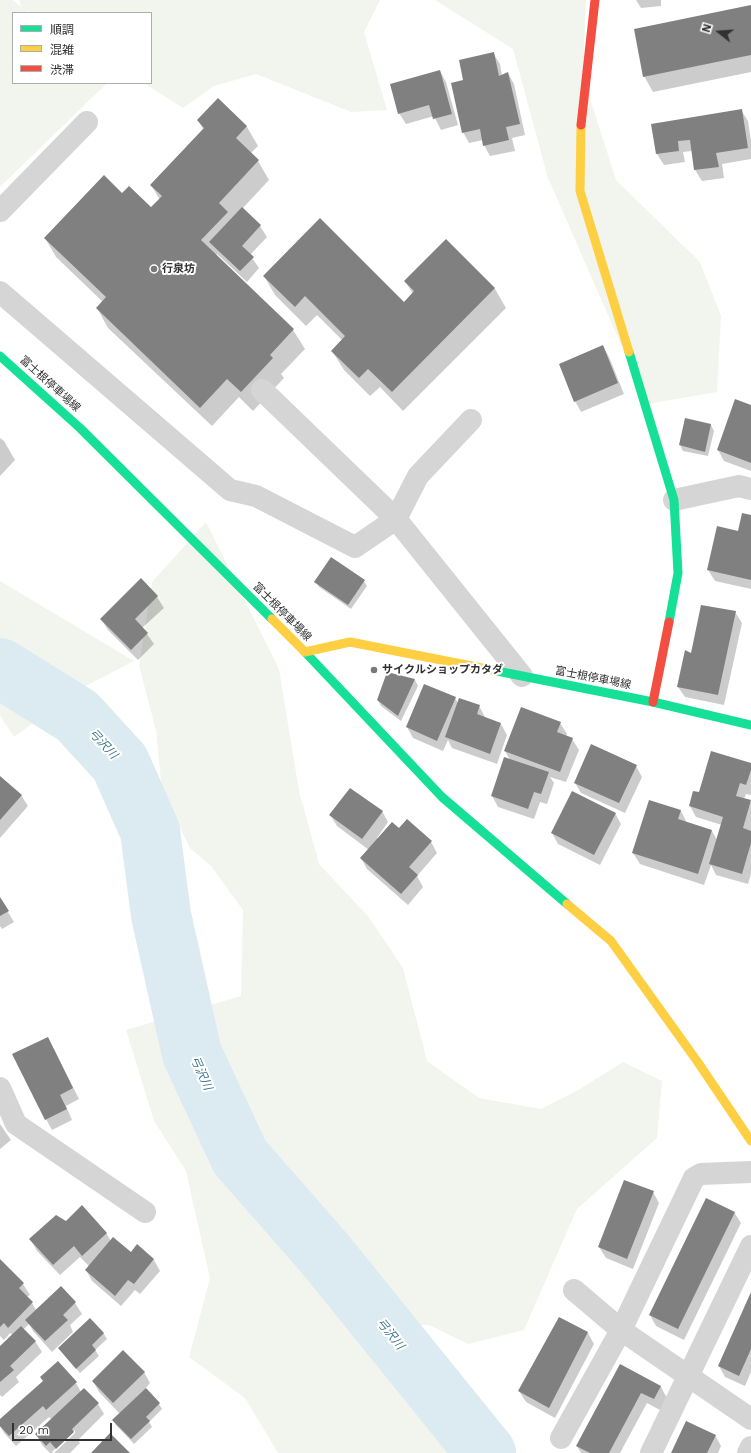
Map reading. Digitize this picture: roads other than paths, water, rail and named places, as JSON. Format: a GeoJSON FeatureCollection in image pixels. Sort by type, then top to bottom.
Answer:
{"type":"FeatureCollection","features":[{"type":"Feature","properties":{"kind":"street"},"geometry":{"type":"LineString","coordinates":[[594,0],[581,129],[580,191],[674,500],[678,573],[653,702]]}},
{"type":"Feature","properties":{"kind":"street"},"geometry":{"type":"LineString","coordinates":[[0,211],[87,122]]}},
{"type":"Feature","properties":{"kind":"street"},"geometry":{"type":"LineString","coordinates":[[0,292],[230,490],[256,496],[355,547],[396,518],[418,476],[471,420]]}},
{"type":"Feature","properties":{"kind":"street","name":"富士根停車場線"},"geometry":{"type":"LineString","coordinates":[[0,356],[80,428],[305,652],[350,642],[653,702],[751,725]]}},
{"type":"Feature","properties":{"kind":"street"},"geometry":{"type":"LineString","coordinates":[[262,390],[396,518],[522,676]]}},
{"type":"Feature","properties":{"kind":"street"},"geometry":{"type":"LineString","coordinates":[[674,500],[739,486],[751,489]]}},
{"type":"Feature","properties":{"kind":"street"},"geometry":{"type":"LineString","coordinates":[[305,652],[442,797],[611,941],[697,1062],[751,1142]]}},
{"type":"Feature","properties":{"kind":"street"},"geometry":{"type":"LineString","coordinates":[[0,1088],[16,1124],[145,1212]]}},
{"type":"Feature","properties":{"kind":"street"},"geometry":{"type":"LineString","coordinates":[[561,1438],[621,1330],[694,1178],[701,1174],[751,1172]]}},
{"type":"Feature","properties":{"kind":"street"},"geometry":{"type":"LineString","coordinates":[[651,1453],[751,1246]]}},
{"type":"Feature","properties":{"kind":"street"},"geometry":{"type":"LineString","coordinates":[[574,1290],[621,1330],[751,1419]]}},
{"type":"Feature","properties":{"kind":"street"},"geometry":{"type":"LineString","coordinates":[[748,1453],[751,1446]]}},
{"type":"Feature","properties":{"kind":"waterway","name":"弓沢川"},"geometry":{"type":"LineString","coordinates":[[0,668],[77,716],[120,763],[150,831],[161,915],[192,1054],[240,1157],[325,1254],[486,1453]]}},
{"type":"Feature","properties":{"kind":"place","name":"行泉坊"},"geometry":{"type":"Point","coordinates":[154,269]}},
{"type":"Feature","properties":{"kind":"place","name":"サイクルショップカタダ"},"geometry":{"type":"Point","coordinates":[374,670]}}]}
